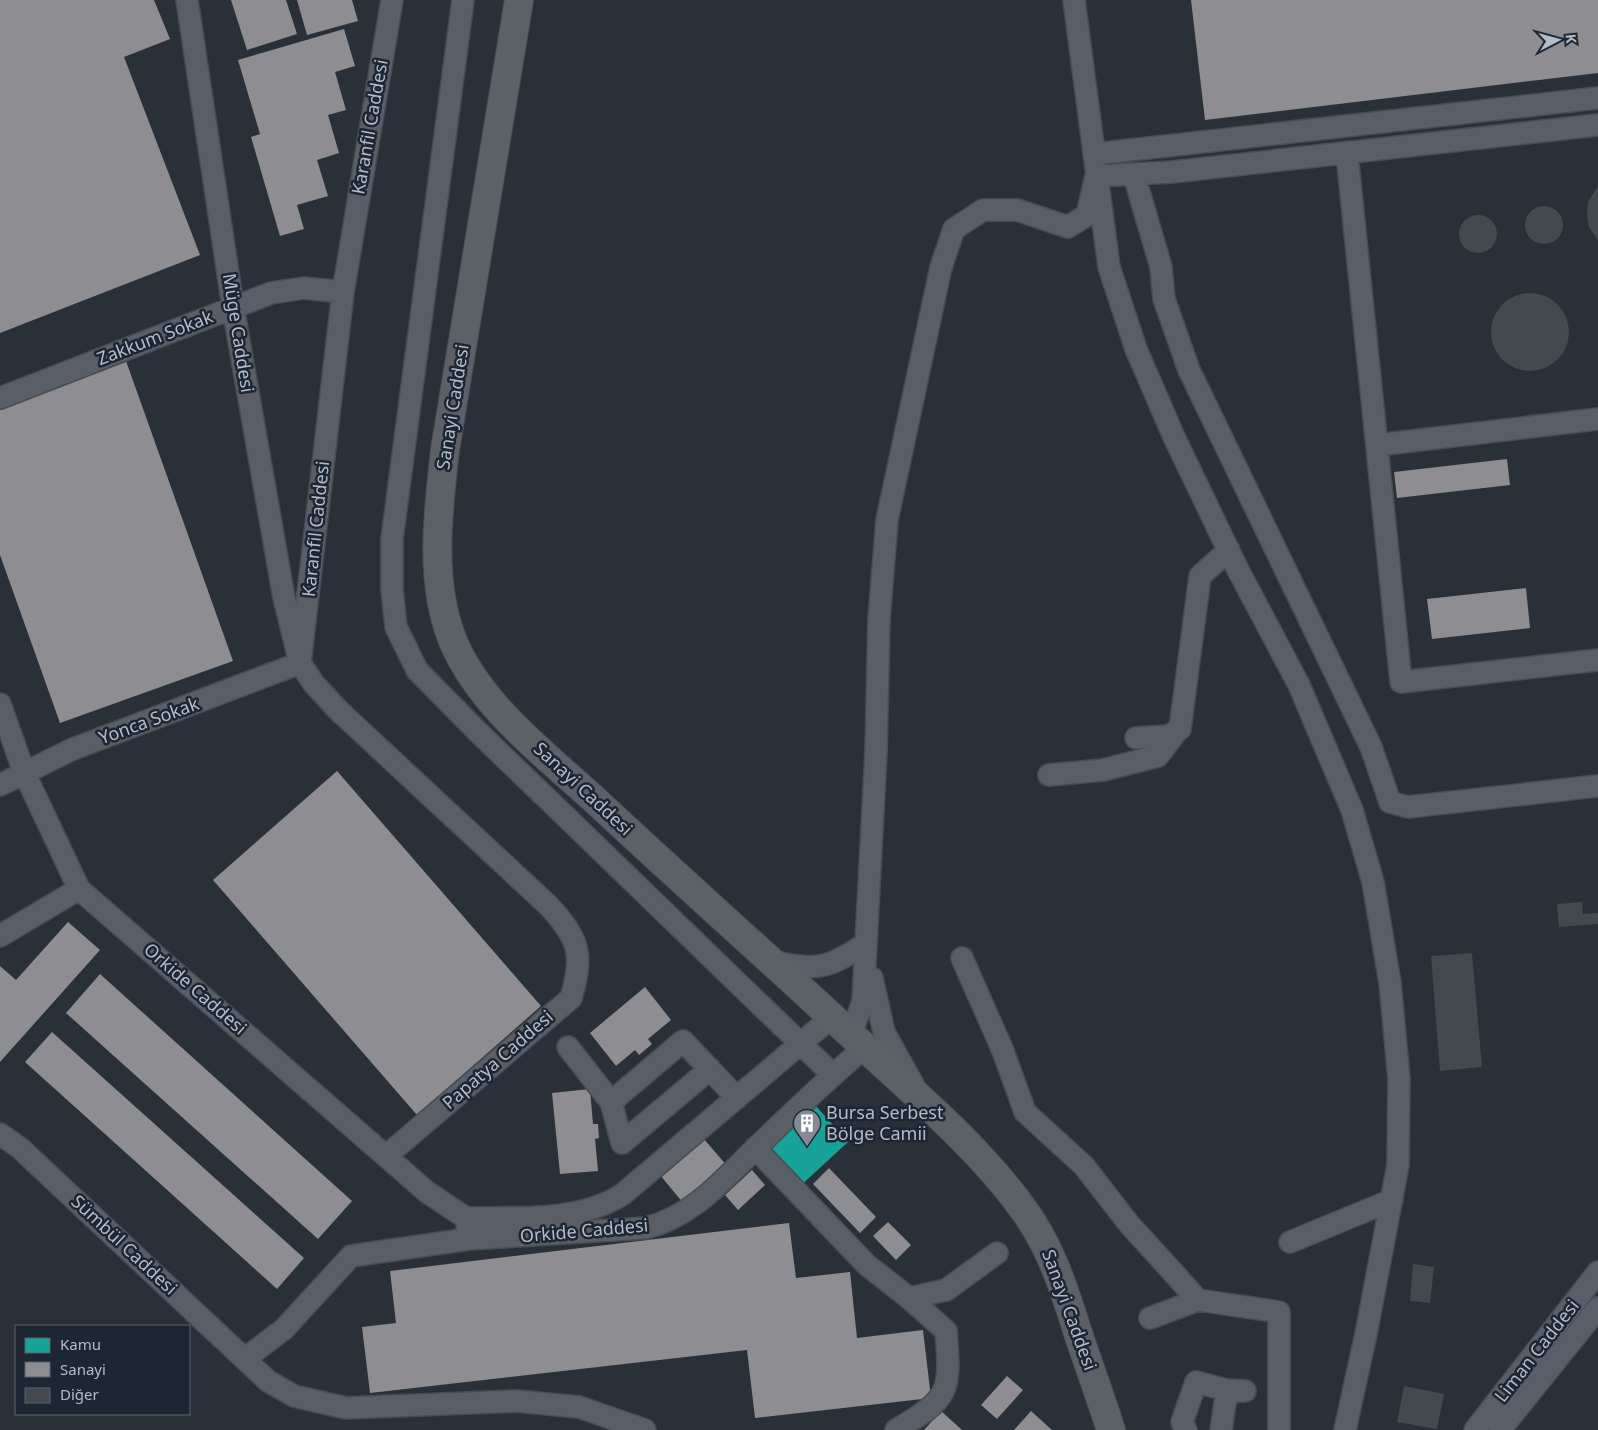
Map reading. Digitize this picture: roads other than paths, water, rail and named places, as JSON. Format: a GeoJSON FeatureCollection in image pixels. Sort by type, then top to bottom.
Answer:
{"type":"FeatureCollection","features":[{"type":"Feature","properties":{"kind":"main road","name":"Sanayi Caddesi"},"geometry":{"type":"LineString","coordinates":[[519,0],[445,450],[439,536],[440,577],[444,612],[452,640],[469,671],[500,711],[654,855],[850,1032],[1003,1183],[1044,1242],[1061,1282],[1111,1430]]}},
{"type":"Feature","properties":{"kind":"street","name":"Müge Caddesi"},"geometry":{"type":"LineString","coordinates":[[186,0],[233,307],[284,598],[300,663]]}},
{"type":"Feature","properties":{"kind":"street","name":"Karanfil Caddesi"},"geometry":{"type":"LineString","coordinates":[[300,663],[343,292],[392,0]]}},
{"type":"Feature","properties":{"kind":"street"},"geometry":{"type":"LineString","coordinates":[[462,0],[392,539],[392,589],[396,627],[417,670],[833,1074]]}},
{"type":"Feature","properties":{"kind":"street"},"geometry":{"type":"LineString","coordinates":[[1074,0],[1109,268],[1136,349],[1174,437],[1229,550],[1299,685],[1352,810],[1373,882],[1390,983],[1399,1079],[1398,1165],[1345,1430]]}},
{"type":"Feature","properties":{"kind":"street"},"geometry":{"type":"LineString","coordinates":[[1094,154],[1598,98]]}},
{"type":"Feature","properties":{"kind":"street"},"geometry":{"type":"LineString","coordinates":[[1096,176],[1134,175],[1347,154],[1598,125]]}},
{"type":"Feature","properties":{"kind":"street"},"geometry":{"type":"LineString","coordinates":[[1347,154],[1401,682],[1598,660]]}},
{"type":"Feature","properties":{"kind":"street"},"geometry":{"type":"LineString","coordinates":[[1134,175],[1161,267],[1164,299],[1189,370],[1371,747],[1390,802],[1408,807],[1598,786]]}},
{"type":"Feature","properties":{"kind":"street"},"geometry":{"type":"LineString","coordinates":[[850,1032],[862,1001],[876,752],[879,619],[887,520],[941,267],[954,228],[983,210],[1017,210],[1068,227],[1087,214],[1096,176]]}},
{"type":"Feature","properties":{"kind":"street","name":"Zakkum Sokak"},"geometry":{"type":"LineString","coordinates":[[0,398],[271,293],[304,288],[343,292]]}},
{"type":"Feature","properties":{"kind":"street"},"geometry":{"type":"LineString","coordinates":[[1377,446],[1598,419]]}},
{"type":"Feature","properties":{"kind":"street"},"geometry":{"type":"LineString","coordinates":[[1049,775],[1103,770],[1158,756],[1177,730],[1180,729],[1200,576],[1229,550]]}},
{"type":"Feature","properties":{"kind":"street","name":"Yonca Sokak"},"geometry":{"type":"LineString","coordinates":[[0,785],[73,749],[300,663]]}},
{"type":"Feature","properties":{"kind":"street","name":"Papatya Caddesi"},"geometry":{"type":"LineString","coordinates":[[300,663],[314,684],[338,710],[549,906],[566,924],[578,947],[578,973],[571,998],[386,1156]]}},
{"type":"Feature","properties":{"kind":"street","name":"Orkide Caddesi"},"geometry":{"type":"LineString","coordinates":[[0,704],[24,772],[79,889],[427,1192],[466,1218],[536,1217],[583,1211],[609,1203],[802,1043],[850,1032]]}},
{"type":"Feature","properties":{"kind":"street"},"geometry":{"type":"LineString","coordinates":[[1136,738],[1168,736],[1177,730]]}},
{"type":"Feature","properties":{"kind":"street"},"geometry":{"type":"LineString","coordinates":[[0,936],[79,889]]}},
{"type":"Feature","properties":{"kind":"street"},"geometry":{"type":"LineString","coordinates":[[772,961],[799,968],[819,966],[842,959],[866,943]]}},
{"type":"Feature","properties":{"kind":"street"},"geometry":{"type":"LineString","coordinates":[[866,943],[874,995],[884,1032],[924,1103]]}},
{"type":"Feature","properties":{"kind":"street"},"geometry":{"type":"LineString","coordinates":[[962,958],[1003,1052],[1025,1112],[1084,1166],[1129,1224],[1198,1300]]}},
{"type":"Feature","properties":{"kind":"street","name":"Orkide Caddesi"},"geometry":{"type":"LineString","coordinates":[[246,1358],[284,1330],[350,1256],[468,1239],[646,1228],[663,1224],[684,1214],[707,1195],[833,1074],[850,1032]]}},
{"type":"Feature","properties":{"kind":"street"},"geometry":{"type":"LineString","coordinates":[[611,1102],[683,1042],[737,1098]]}},
{"type":"Feature","properties":{"kind":"street"},"geometry":{"type":"LineString","coordinates":[[568,1048],[611,1102],[622,1143],[710,1069]]}},
{"type":"Feature","properties":{"kind":"street","name":"Sümbül Caddesi"},"geometry":{"type":"LineString","coordinates":[[0,1134],[20,1148],[246,1358],[268,1381],[294,1396],[346,1408],[516,1401],[579,1406],[645,1430]]}},
{"type":"Feature","properties":{"kind":"street"},"geometry":{"type":"LineString","coordinates":[[755,1148],[867,1265],[909,1298],[946,1331],[949,1372],[943,1394],[922,1414],[896,1430]]}},
{"type":"Feature","properties":{"kind":"street"},"geometry":{"type":"LineString","coordinates":[[1290,1242],[1392,1200]]}},
{"type":"Feature","properties":{"kind":"street"},"geometry":{"type":"LineString","coordinates":[[466,1218],[468,1239]]}},
{"type":"Feature","properties":{"kind":"street"},"geometry":{"type":"LineString","coordinates":[[909,1298],[946,1290],[997,1253]]}},
{"type":"Feature","properties":{"kind":"street"},"geometry":{"type":"LineString","coordinates":[[1332,1430],[1347,1362],[1380,1262]]}},
{"type":"Feature","properties":{"kind":"street"},"geometry":{"type":"LineString","coordinates":[[1356,1430],[1375,1336],[1380,1262]]}},
{"type":"Feature","properties":{"kind":"street","name":"Liman Caddesi"},"geometry":{"type":"LineString","coordinates":[[1475,1430],[1598,1272]]}},
{"type":"Feature","properties":{"kind":"street"},"geometry":{"type":"LineString","coordinates":[[1150,1318],[1198,1300],[1279,1312],[1279,1430]]}},
{"type":"Feature","properties":{"kind":"street"},"geometry":{"type":"LineString","coordinates":[[1500,1430],[1598,1308]]}},
{"type":"Feature","properties":{"kind":"street"},"geometry":{"type":"LineString","coordinates":[[1186,1430],[1182,1422],[1196,1382],[1236,1390],[1222,1430]]}},
{"type":"Feature","properties":{"kind":"place","name":"Bursa Serbest Bölge Camii"},"geometry":{"type":"Point","coordinates":[807,1147]}}]}
